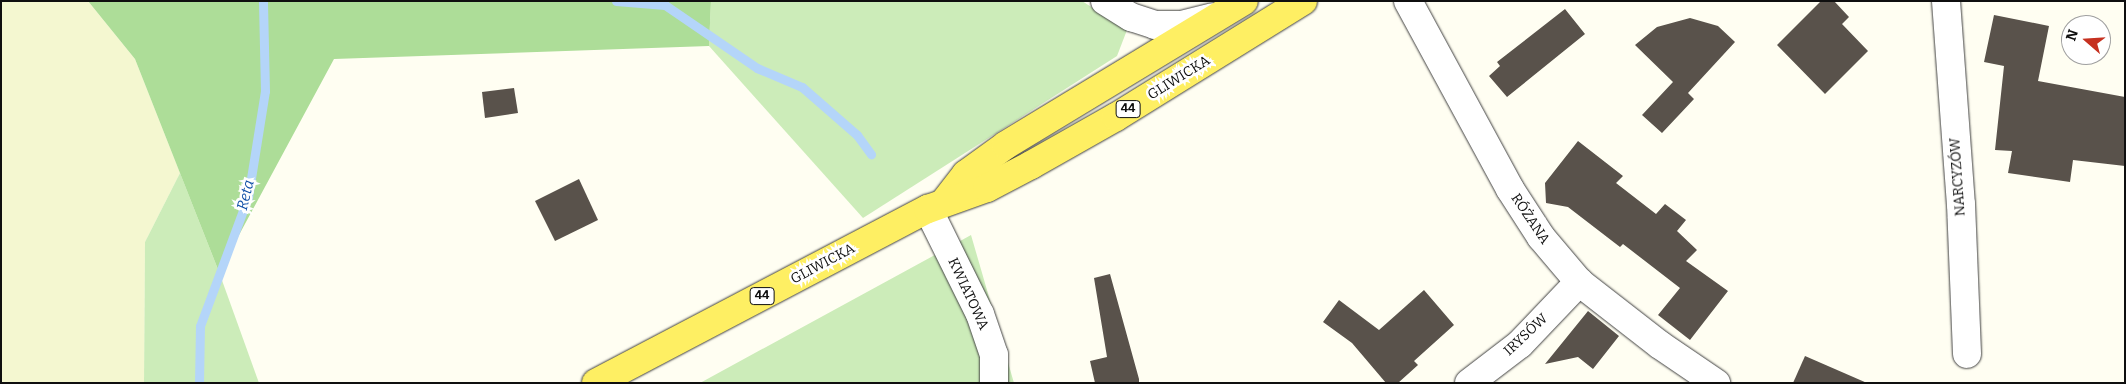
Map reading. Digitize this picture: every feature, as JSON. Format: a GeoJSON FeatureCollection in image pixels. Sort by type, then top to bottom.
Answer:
{"type":"FeatureCollection","features":[{"type":"Feature","properties":{"kind":"main road","name":"GLIWICKA"},"geometry":{"type":"LineString","coordinates":[[596,383],[936,205],[987,188],[1048,155],[1303,1]]}},
{"type":"Feature","properties":{"kind":"main road","name":"GLIWICKA"},"geometry":{"type":"LineString","coordinates":[[936,205],[966,174],[1006,145],[1239,5]]}},
{"type":"Feature","properties":{"kind":"street","name":"GLIWICKA"},"geometry":{"type":"LineString","coordinates":[[1105,1],[1140,21],[1169,26],[1199,22],[1239,5]]}},
{"type":"Feature","properties":{"kind":"street","name":"RÓŻANA"},"geometry":{"type":"LineString","coordinates":[[1408,1],[1510,189],[1541,237],[1579,282],[1660,345],[1716,383]]}},
{"type":"Feature","properties":{"kind":"street","name":"NARCYZÓW"},"geometry":{"type":"LineString","coordinates":[[1946,1],[1961,204],[1967,354]]}},
{"type":"Feature","properties":{"kind":"street","name":"KWIATOWA"},"geometry":{"type":"LineString","coordinates":[[936,205],[980,314],[994,355],[994,383]]}},
{"type":"Feature","properties":{"kind":"street","name":"IRYSÓW"},"geometry":{"type":"LineString","coordinates":[[1468,383],[1520,344],[1579,282]]}},
{"type":"Feature","properties":{"kind":"green space"},"geometry":{"type":"Polygon","coordinates":[[[1,1],[88,1],[135,59],[180,173],[145,242],[144,383],[1,383],[1,1]]]}},
{"type":"Feature","properties":{"kind":"green space"},"geometry":{"type":"Polygon","coordinates":[[[88,1],[711,1],[709,46],[334,59],[219,272],[135,59],[88,1]]]}},
{"type":"Feature","properties":{"kind":"green space"},"geometry":{"type":"Polygon","coordinates":[[[711,1],[1082,1],[1127,30],[1117,56],[863,218],[709,46],[711,1]]]}},
{"type":"Feature","properties":{"kind":"green space"},"geometry":{"type":"Polygon","coordinates":[[[180,173],[219,272],[259,383],[144,383],[145,242],[180,173]]]}},
{"type":"Feature","properties":{"kind":"green space"},"geometry":{"type":"Polygon","coordinates":[[[971,235],[1014,383],[700,383],[933,256],[971,235]]]}},
{"type":"Feature","properties":{"kind":"building"},"geometry":{"type":"Polygon","coordinates":[[[1821,1],[1834,1],[1849,17],[1842,24],[1868,51],[1825,94],[1777,45],[1821,1]]]}},
{"type":"Feature","properties":{"kind":"building"},"geometry":{"type":"Polygon","coordinates":[[[1565,9],[1585,34],[1507,97],[1489,76],[1500,66],[1497,62],[1565,9]]]}},
{"type":"Feature","properties":{"kind":"building"},"geometry":{"type":"Polygon","coordinates":[[[1994,15],[2049,26],[2038,81],[2125,97],[2125,166],[2073,160],[2070,182],[2008,173],[2012,151],[1995,150],[2004,66],[1984,62],[1994,15]]]}},
{"type":"Feature","properties":{"kind":"building"},"geometry":{"type":"Polygon","coordinates":[[[1690,18],[1718,26],[1735,42],[1688,93],[1694,99],[1662,133],[1642,115],[1673,82],[1635,45],[1657,27],[1690,18]]]}},
{"type":"Feature","properties":{"kind":"building"},"geometry":{"type":"Polygon","coordinates":[[[514,88],[518,113],[485,118],[482,92],[514,88]]]}},
{"type":"Feature","properties":{"kind":"building"},"geometry":{"type":"Polygon","coordinates":[[[1578,141],[1623,176],[1616,183],[1656,214],[1665,204],[1686,220],[1677,231],[1697,250],[1686,261],[1728,291],[1690,340],[1658,315],[1680,288],[1623,244],[1620,247],[1568,207],[1546,203],[1545,183],[1578,141]]]}},
{"type":"Feature","properties":{"kind":"building"},"geometry":{"type":"Polygon","coordinates":[[[579,179],[598,220],[555,241],[535,201],[579,179]]]}},
{"type":"Feature","properties":{"kind":"building"},"geometry":{"type":"Polygon","coordinates":[[[1110,274],[1139,383],[1095,383],[1090,361],[1107,357],[1094,278],[1110,274]]]}},
{"type":"Feature","properties":{"kind":"building"},"geometry":{"type":"Polygon","coordinates":[[[1424,290],[1454,325],[1414,361],[1418,365],[1398,383],[1386,383],[1352,343],[1323,322],[1339,300],[1379,330],[1424,290]]]}},
{"type":"Feature","properties":{"kind":"building"},"geometry":{"type":"Polygon","coordinates":[[[1588,311],[1619,336],[1593,369],[1578,357],[1545,364],[1588,311]]]}},
{"type":"Feature","properties":{"kind":"building"},"geometry":{"type":"Polygon","coordinates":[[[1805,356],[1867,383],[1793,383],[1805,356]]]}},
{"type":"Feature","properties":{"kind":"waterway","name":"Reta"},"geometry":{"type":"LineString","coordinates":[[199,383],[200,326],[248,197],[265,91],[263,1]]}},
{"type":"Feature","properties":{"kind":"waterway"},"geometry":{"type":"LineString","coordinates":[[616,1],[665,5],[757,68],[802,87],[857,135],[871,154]]}}]}
